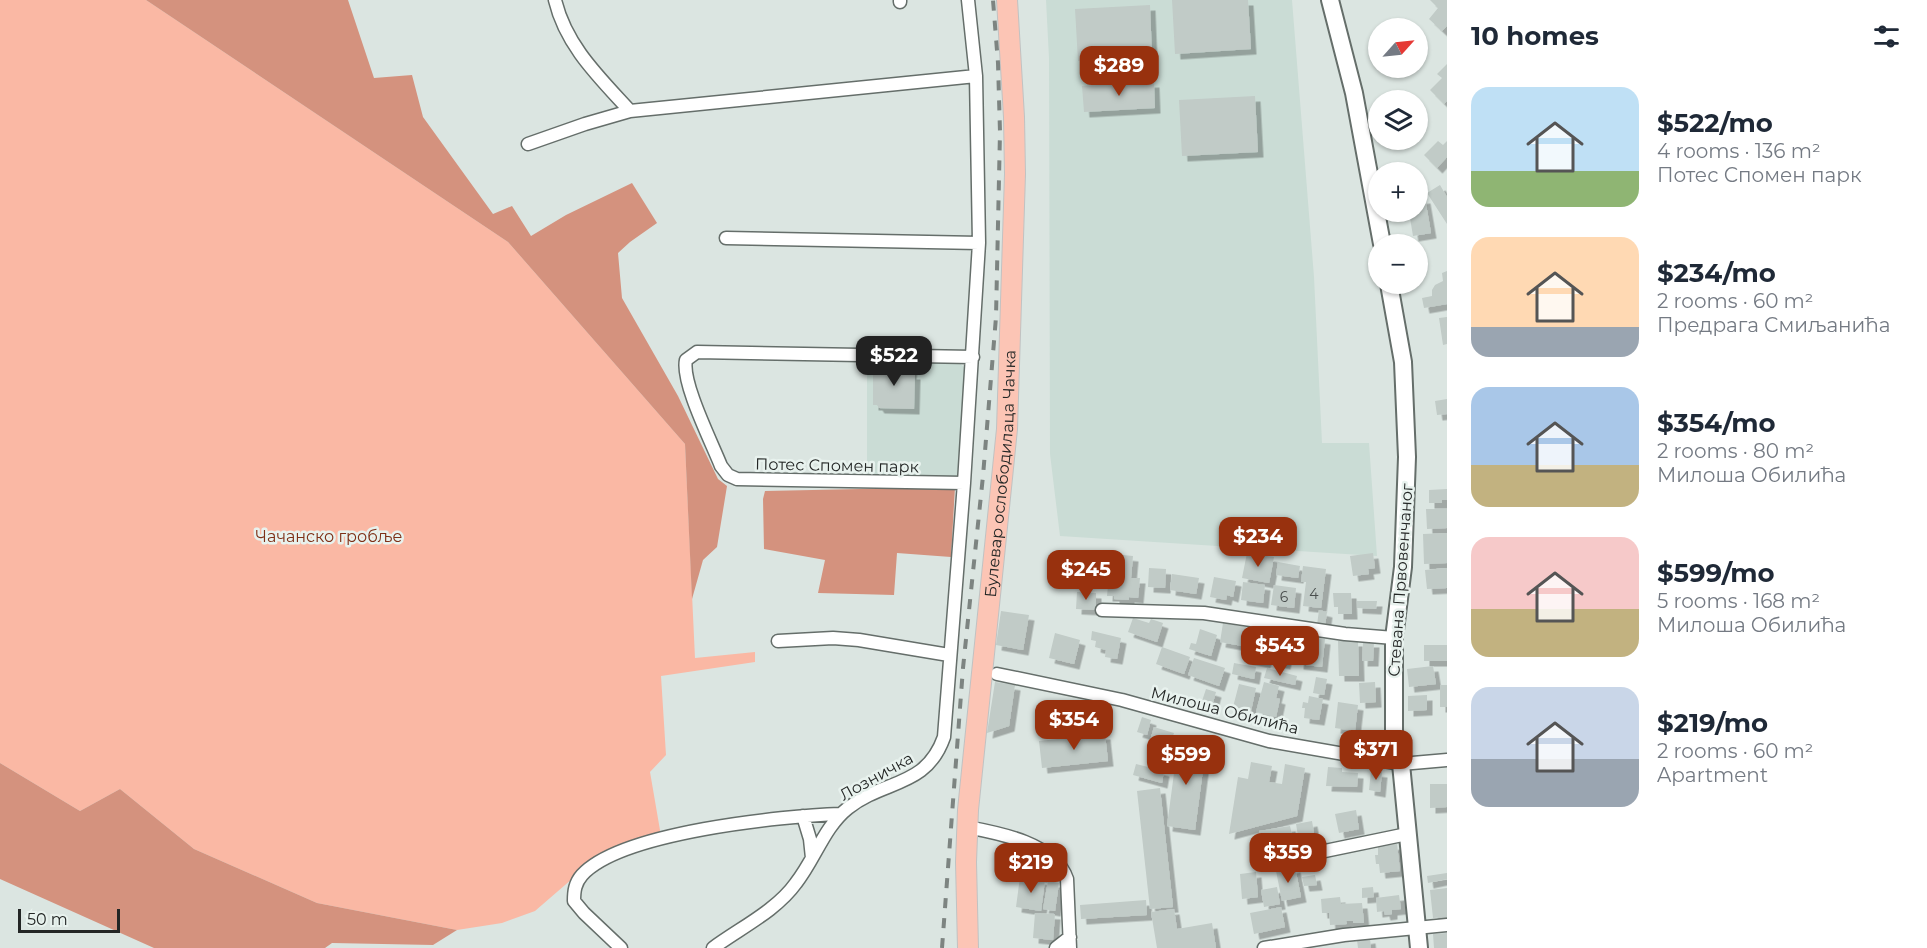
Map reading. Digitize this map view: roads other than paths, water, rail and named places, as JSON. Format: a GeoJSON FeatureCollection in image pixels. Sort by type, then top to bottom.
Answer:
{"type":"FeatureCollection","features":[{"type":"Feature","properties":{"kind":"main road","name":"Булевар ослободилаца Чачка"},"geometry":{"type":"LineString","coordinates":[[968,948],[967,827],[1007,429],[1015,184],[1008,0]]}},
{"type":"Feature","properties":{"kind":"street"},"geometry":{"type":"LineString","coordinates":[[555,0],[558,13],[580,56],[630,111]]}},
{"type":"Feature","properties":{"kind":"street"},"geometry":{"type":"LineString","coordinates":[[778,641],[832,638],[859,640],[949,655],[964,483],[979,243],[976,76],[968,0]]}},
{"type":"Feature","properties":{"kind":"street"},"geometry":{"type":"LineString","coordinates":[[1330,0],[1354,93],[1380,234]]}},
{"type":"Feature","properties":{"kind":"street"},"geometry":{"type":"LineString","coordinates":[[528,144],[630,111],[976,76]]}},
{"type":"Feature","properties":{"kind":"street"},"geometry":{"type":"LineString","coordinates":[[726,238],[979,243]]}},
{"type":"Feature","properties":{"kind":"street","name":"Стевана Првовенчаног"},"geometry":{"type":"LineString","coordinates":[[1391,294],[1403,362],[1407,457],[1403,567],[1394,638],[1394,740],[1401,764],[1419,948]]}},
{"type":"Feature","properties":{"kind":"street","name":"Потес Спомен парк"},"geometry":{"type":"LineString","coordinates":[[964,483],[737,479],[728,475],[721,466],[689,386],[684,366],[686,360],[697,352],[973,357]]}},
{"type":"Feature","properties":{"kind":"street"},"geometry":{"type":"LineString","coordinates":[[1102,610],[1204,612],[1345,634],[1394,638]]}},
{"type":"Feature","properties":{"kind":"street","name":"Лозничка"},"geometry":{"type":"LineString","coordinates":[[713,948],[788,894],[841,814],[866,796],[917,774],[937,754],[946,726],[949,655]]}},
{"type":"Feature","properties":{"kind":"street","name":"Милоша Обилића"},"geometry":{"type":"LineString","coordinates":[[997,675],[1122,700],[1269,741],[1401,764],[1447,760]]}},
{"type":"Feature","properties":{"kind":"street"},"geometry":{"type":"LineString","coordinates":[[621,948],[574,901],[577,882],[588,870],[617,852],[665,838],[728,826],[803,816],[841,814]]}},
{"type":"Feature","properties":{"kind":"street"},"geometry":{"type":"LineString","coordinates":[[803,816],[810,839],[812,858]]}},
{"type":"Feature","properties":{"kind":"street"},"geometry":{"type":"LineString","coordinates":[[967,827],[1019,839],[1049,856],[1058,864],[1067,879],[1070,942],[1056,948]]}},
{"type":"Feature","properties":{"kind":"street"},"geometry":{"type":"LineString","coordinates":[[1262,864],[1407,834]]}},
{"type":"Feature","properties":{"kind":"street"},"geometry":{"type":"LineString","coordinates":[[1264,948],[1344,935],[1447,925]]}},
{"type":"Feature","properties":{"kind":"railway"},"geometry":{"type":"LineString","coordinates":[[942,948],[963,668],[983,476],[996,317],[1000,132],[993,0]]}},
{"type":"Feature","properties":{"kind":"park label","name":"Чачанско гробље"},"geometry":{"type":"Point","coordinates":[329,536]}}]}
